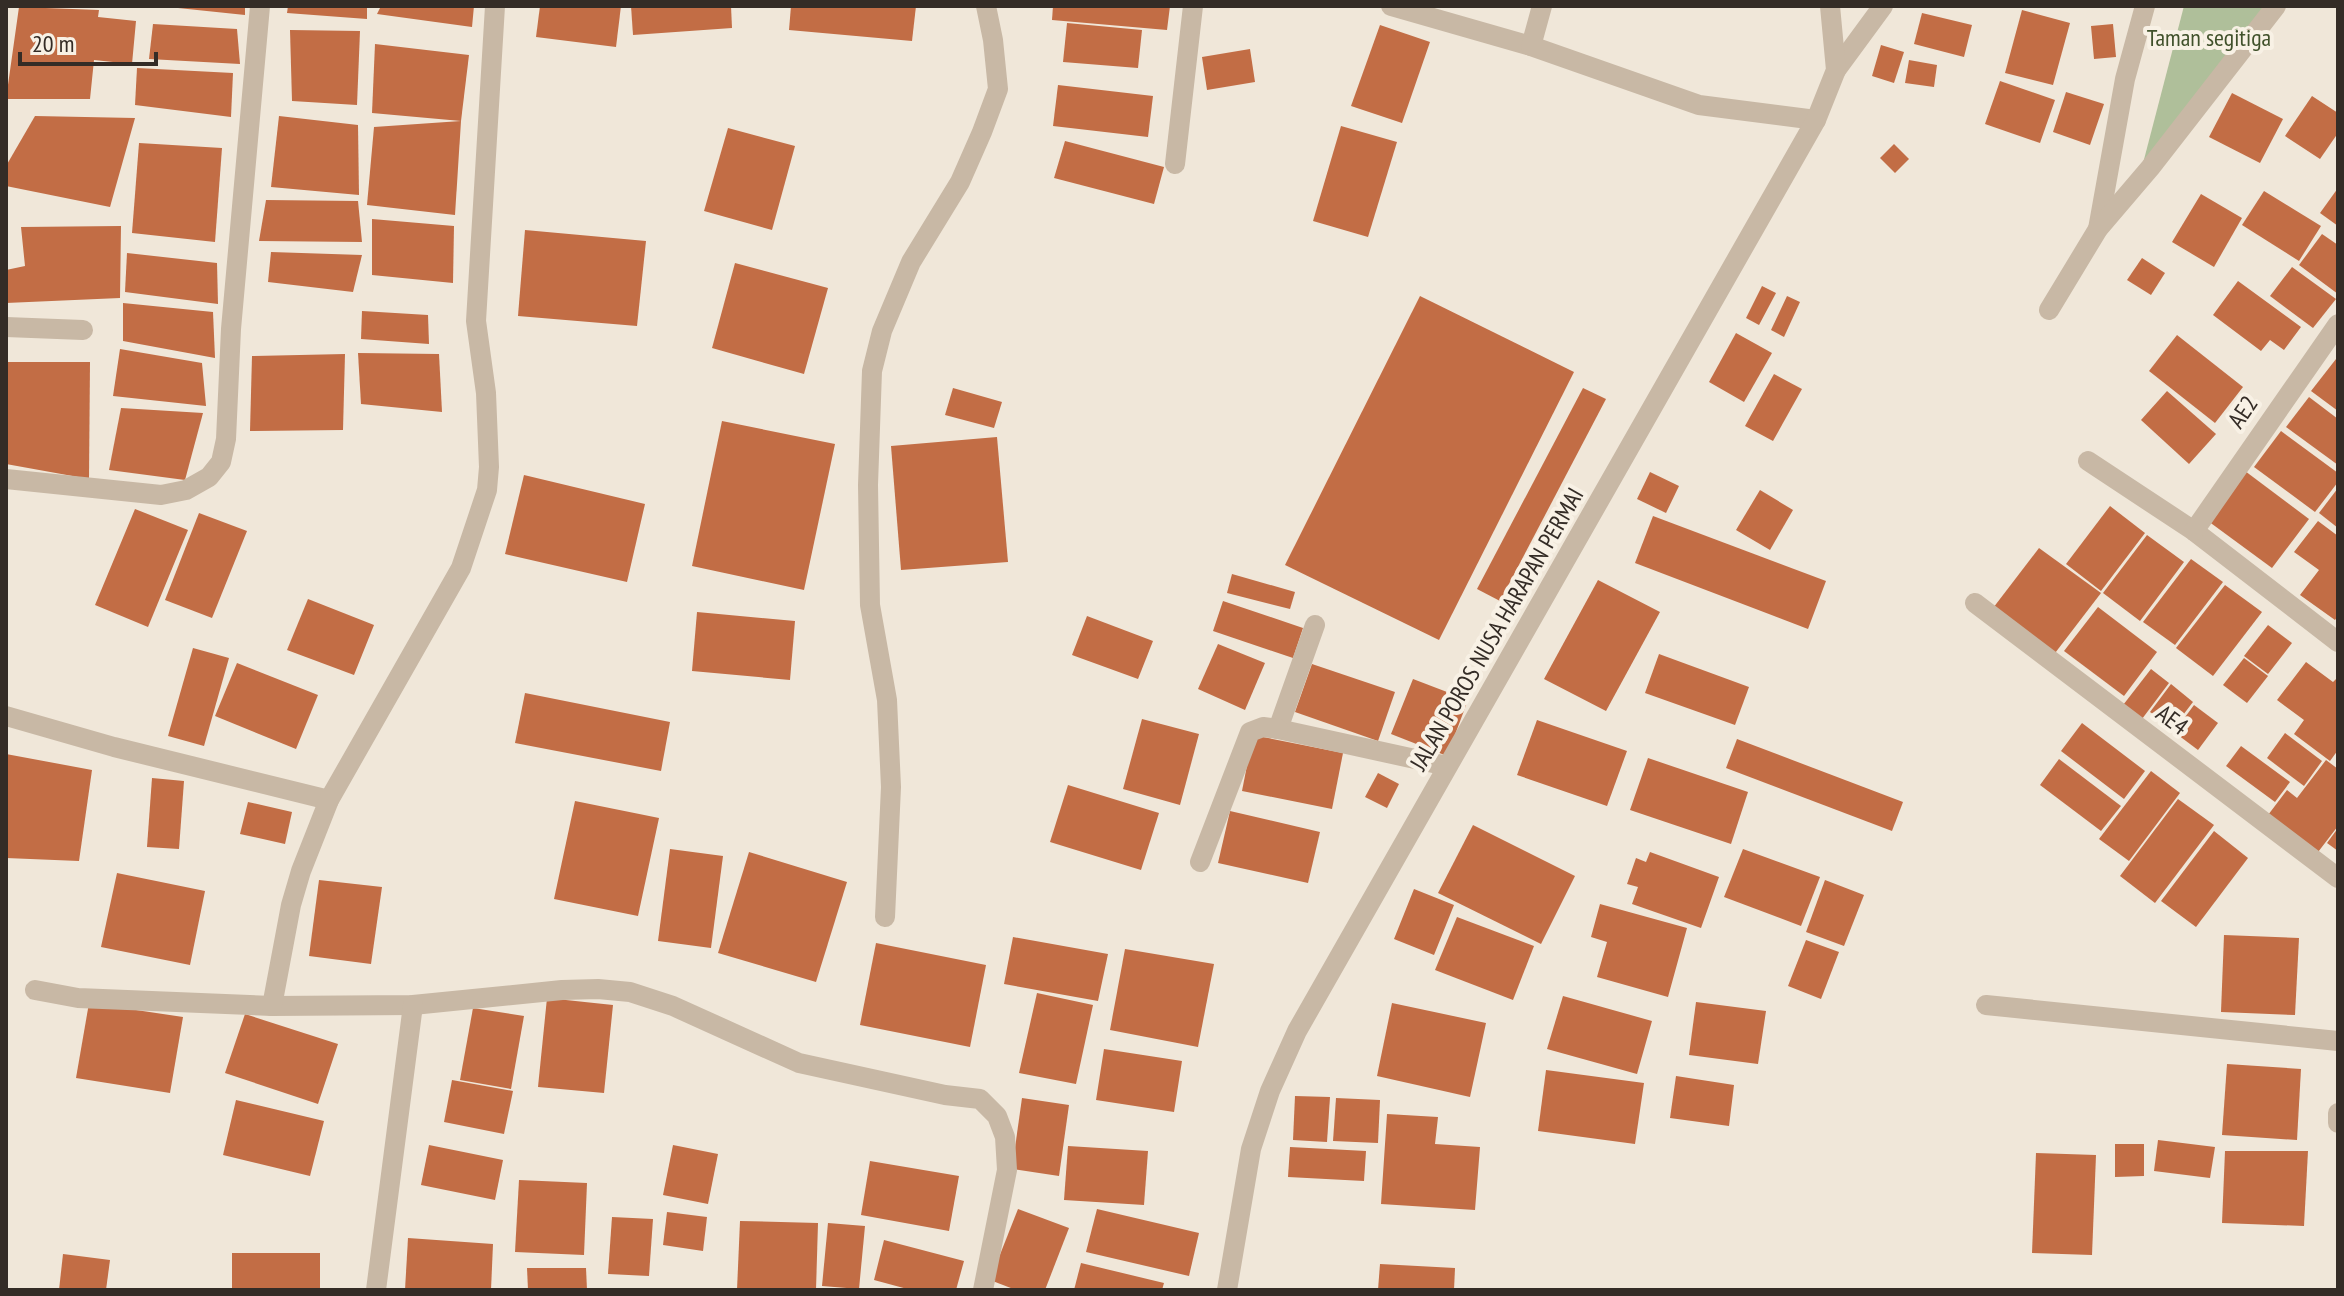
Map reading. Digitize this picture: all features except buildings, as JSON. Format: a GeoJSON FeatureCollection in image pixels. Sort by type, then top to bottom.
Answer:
{"type":"FeatureCollection","features":[{"type":"Feature","properties":{"kind":"street"},"geometry":{"type":"LineString","coordinates":[[6,479],[161,495],[186,490],[209,477],[221,462],[226,439],[232,314],[260,6]]}},
{"type":"Feature","properties":{"kind":"street"},"geometry":{"type":"LineString","coordinates":[[272,1006],[291,905],[329,800],[461,568],[487,490],[486,393],[476,321],[495,6]]}},
{"type":"Feature","properties":{"kind":"street"},"geometry":{"type":"LineString","coordinates":[[885,917],[891,787],[887,700],[870,605],[868,485],[872,371],[882,331],[911,262],[960,182],[998,89],[986,6]]}},
{"type":"Feature","properties":{"kind":"street"},"geometry":{"type":"LineString","coordinates":[[1175,164],[1193,6]]}},
{"type":"Feature","properties":{"kind":"street"},"geometry":{"type":"LineString","coordinates":[[1391,6],[1531,46],[1699,105],[1816,120]]}},
{"type":"Feature","properties":{"kind":"street"},"geometry":{"type":"LineString","coordinates":[[1531,46],[1542,6]]}},
{"type":"Feature","properties":{"kind":"street","name":"JALAN POROS NUSA HARAPAN PERMAI"},"geometry":{"type":"LineString","coordinates":[[1227,1290],[1251,1149],[1270,1091],[1297,1031],[1816,120],[1836,70],[1830,6]]}},
{"type":"Feature","properties":{"kind":"street"},"geometry":{"type":"LineString","coordinates":[[1836,70],[1883,6]]}},
{"type":"Feature","properties":{"kind":"street"},"geometry":{"type":"LineString","coordinates":[[2098,229],[2125,79],[2145,6]]}},
{"type":"Feature","properties":{"kind":"street"},"geometry":{"type":"LineString","coordinates":[[2049,310],[2098,229],[2276,6]]}},
{"type":"Feature","properties":{"kind":"street","name":"AE2"},"geometry":{"type":"LineString","coordinates":[[2194,531],[2338,324]]}},
{"type":"Feature","properties":{"kind":"street"},"geometry":{"type":"LineString","coordinates":[[6,327],[83,330]]}},
{"type":"Feature","properties":{"kind":"street"},"geometry":{"type":"LineString","coordinates":[[2088,461],[2194,531],[2338,642]]}},
{"type":"Feature","properties":{"kind":"street","name":"AE4"},"geometry":{"type":"LineString","coordinates":[[1975,603],[2338,878]]}},
{"type":"Feature","properties":{"kind":"street"},"geometry":{"type":"LineString","coordinates":[[1278,729],[1315,625]]}},
{"type":"Feature","properties":{"kind":"street"},"geometry":{"type":"LineString","coordinates":[[6,716],[114,747],[329,800]]}},
{"type":"Feature","properties":{"kind":"street"},"geometry":{"type":"LineString","coordinates":[[1200,862],[1250,732],[1263,727],[1278,729],[1447,766]]}},
{"type":"Feature","properties":{"kind":"street"},"geometry":{"type":"LineString","coordinates":[[35,990],[78,998],[272,1006],[413,1005],[562,990],[630,992],[673,1006],[799,1063],[945,1095],[980,1099],[997,1116],[1005,1137],[1007,1170],[983,1290]]}},
{"type":"Feature","properties":{"kind":"street"},"geometry":{"type":"LineString","coordinates":[[376,1290],[413,1005]]}},
{"type":"Feature","properties":{"kind":"street"},"geometry":{"type":"LineString","coordinates":[[1986,1005],[2338,1041]]}},
{"type":"Feature","properties":{"kind":"street"},"geometry":{"type":"LineString","coordinates":[[2338,1113],[2338,1123]]}},
{"type":"Feature","properties":{"kind":"green space","name":"Taman segitiga"},"geometry":{"type":"Polygon","coordinates":[[[2184,6],[2275,6],[2141,171],[2184,6]]]}}]}
